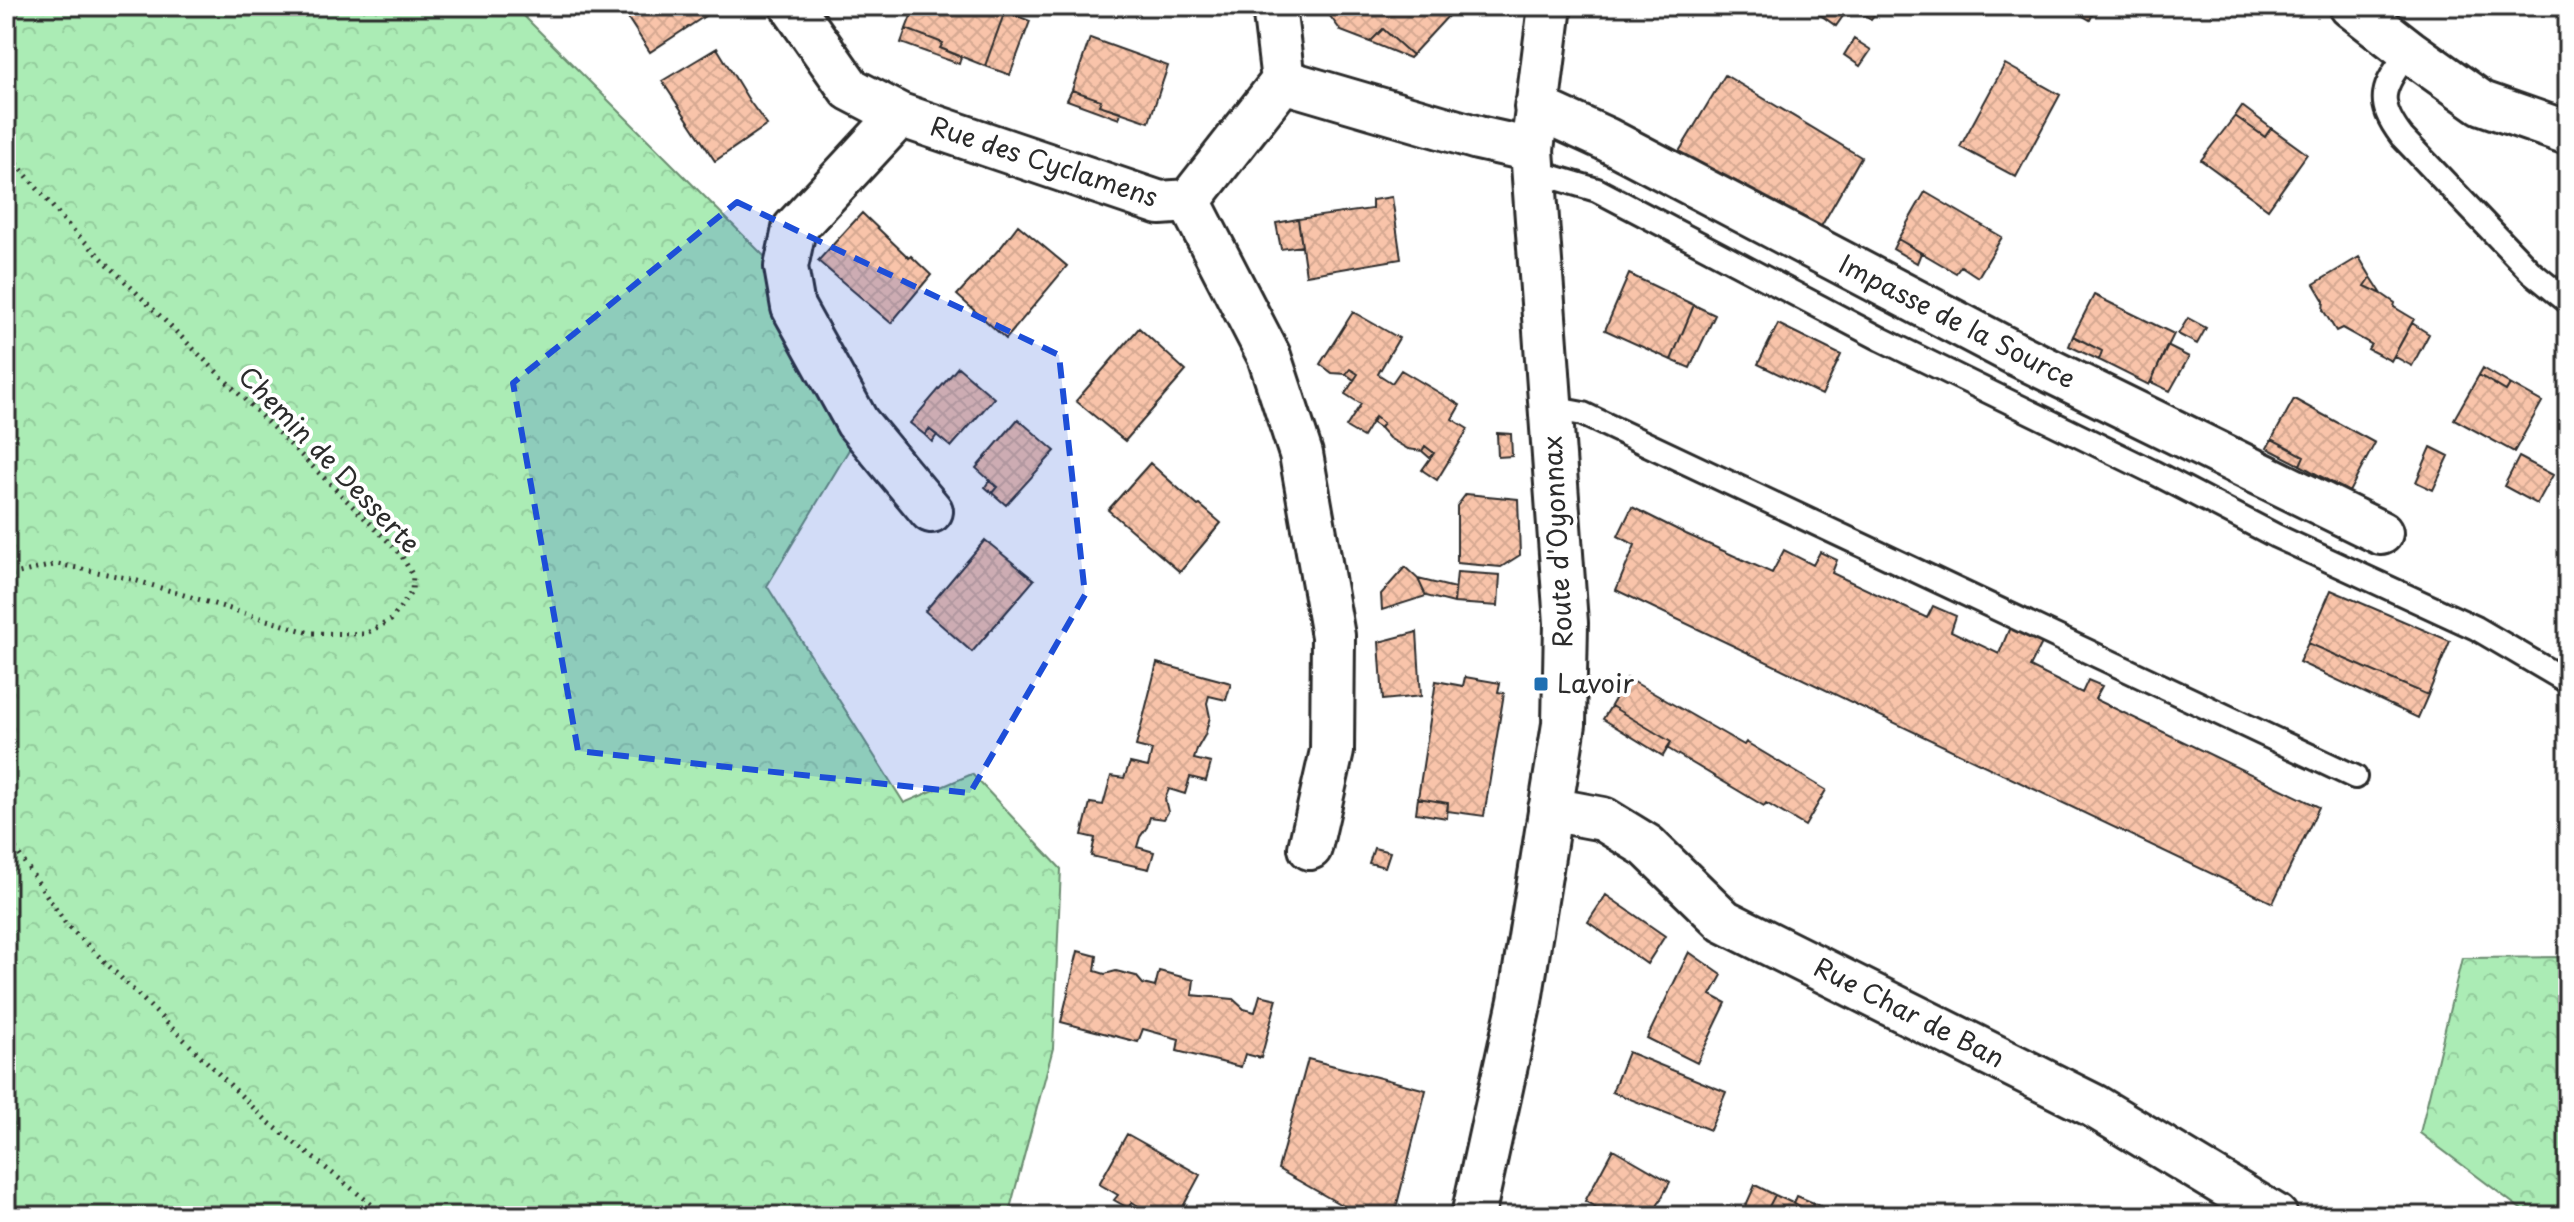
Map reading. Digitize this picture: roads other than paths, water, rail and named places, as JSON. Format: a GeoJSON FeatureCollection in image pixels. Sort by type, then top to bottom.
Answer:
{"type":"FeatureCollection","features":[{"type":"Feature","properties":{"kind":"street","name":"Rue des Cyclamens"},"geometry":{"type":"LineString","coordinates":[[792,6],[850,89],[900,115],[1160,203],[1189,201],[1283,81]]}},
{"type":"Feature","properties":{"kind":"street"},"geometry":{"type":"LineString","coordinates":[[1274,6],[1283,81],[1478,138],[1532,160]]}},
{"type":"Feature","properties":{"kind":"street","name":"Route d'Oyonnax"},"geometry":{"type":"LineString","coordinates":[[1473,1216],[1520,1001],[1564,724],[1566,623],[1532,160],[1550,6]]}},
{"type":"Feature","properties":{"kind":"street"},"geometry":{"type":"LineString","coordinates":[[2351,6],[2482,103],[2568,133]]}},
{"type":"Feature","properties":{"kind":"street","name":"Impasse de la Source"},"geometry":{"type":"LineString","coordinates":[[1536,107],[1606,139],[2018,355],[2381,533]]}},
{"type":"Feature","properties":{"kind":"street","name":"Rue des Cyclamens"},"geometry":{"type":"LineString","coordinates":[[900,115],[794,229],[786,267],[793,307],[857,422],[931,511]]}},
{"type":"Feature","properties":{"kind":"street","name":"Rue des Cyclamens"},"geometry":{"type":"LineString","coordinates":[[1189,201],[1269,356],[1301,454],[1333,636],[1332,751],[1310,848]]}},
{"type":"Feature","properties":{"kind":"street","name":"Rue Char de Ban"},"geometry":{"type":"LineString","coordinates":[[1550,809],[1603,819],[1647,846],[1724,921],[2094,1106],[2276,1216]]}},
{"type":"Feature","properties":{"kind":"lane"},"geometry":{"type":"LineString","coordinates":[[2409,51],[2387,85],[2384,98],[2387,118],[2530,271],[2568,302]]}},
{"type":"Feature","properties":{"kind":"lane"},"geometry":{"type":"LineString","coordinates":[[1532,160],[1597,190],[1881,339],[2276,536],[2476,628],[2568,682]]}},
{"type":"Feature","properties":{"kind":"lane"},"geometry":{"type":"LineString","coordinates":[[1551,408],[1583,414],[2355,777]]}},
{"type":"Feature","properties":{"kind":"place","name":"Lavoir"},"geometry":{"type":"Point","coordinates":[1541,684]}}]}
